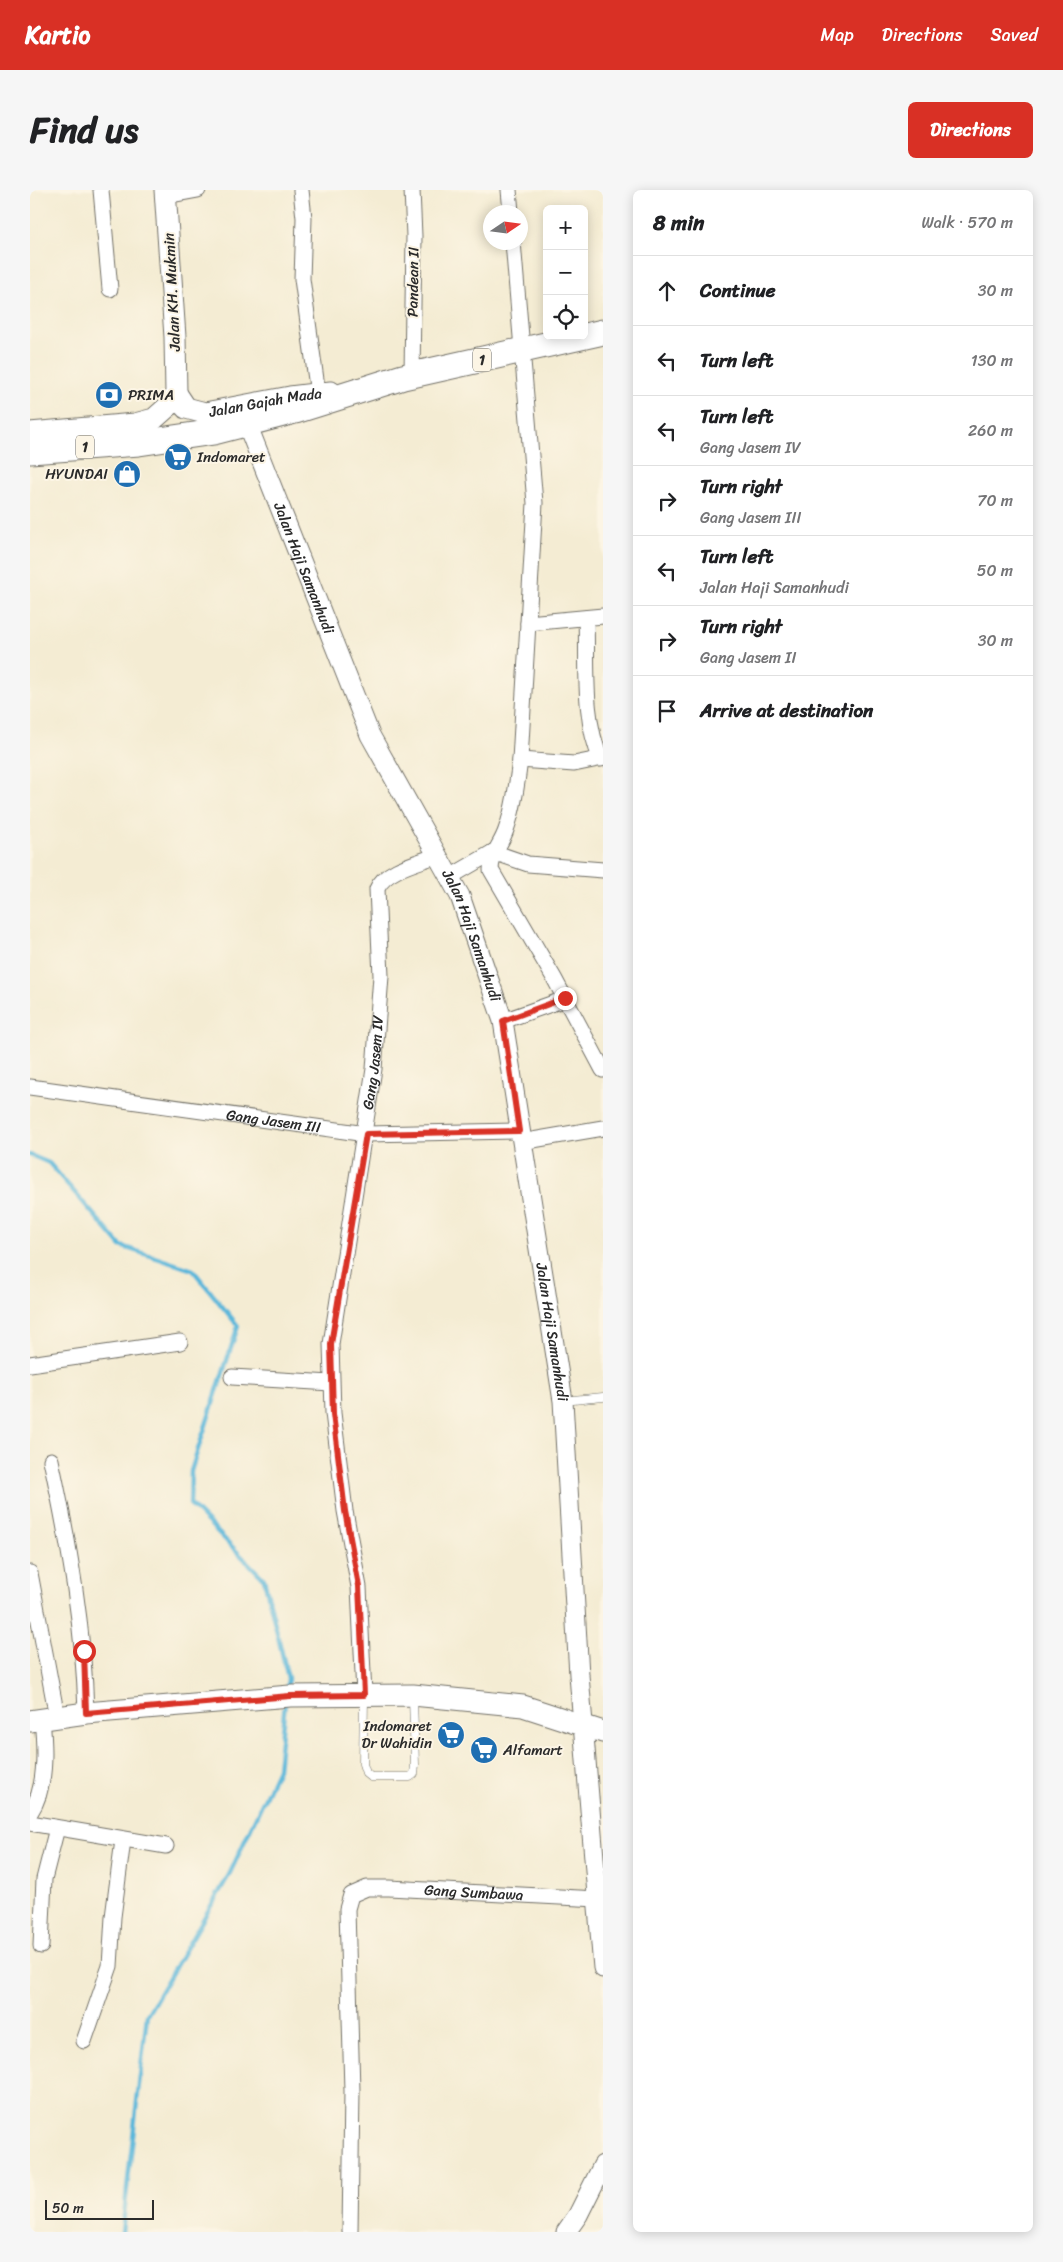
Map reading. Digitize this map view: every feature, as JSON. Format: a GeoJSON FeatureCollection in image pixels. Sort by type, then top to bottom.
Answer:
{"type":"FeatureCollection","features":[{"type":"Feature","properties":{"kind":"highway","name":"Jalan Gajah Mada"},"geometry":{"type":"LineString","coordinates":[[247,424],[412,374],[522,352],[603,332]]}},
{"type":"Feature","properties":{"kind":"highway","name":"1"},"geometry":{"type":"LineString","coordinates":[[30,451],[139,444],[214,432],[247,424]]}},
{"type":"Feature","properties":{"kind":"main road","name":"Jalan KH. Mukmin"},"geometry":{"type":"LineString","coordinates":[[165,193],[175,337],[176,393]]}},
{"type":"Feature","properties":{"kind":"main road","name":"Jalan Gajah Mada"},"geometry":{"type":"LineString","coordinates":[[176,393],[186,408],[205,413],[361,388]]}},
{"type":"Feature","properties":{"kind":"main road"},"geometry":{"type":"LineString","coordinates":[[30,433],[135,424],[154,419],[172,403],[176,393]]}},
{"type":"Feature","properties":{"kind":"main road"},"geometry":{"type":"LineString","coordinates":[[43,1719],[86,1713],[257,1698],[413,1695],[523,1706],[593,1729]]}},
{"type":"Feature","properties":{"kind":"street"},"geometry":{"type":"LineString","coordinates":[[101,190],[110,289]]}},
{"type":"Feature","properties":{"kind":"street"},"geometry":{"type":"LineString","coordinates":[[165,193],[198,190]]}},
{"type":"Feature","properties":{"kind":"street"},"geometry":{"type":"LineString","coordinates":[[301,190],[304,218],[302,279],[318,394]]}},
{"type":"Feature","properties":{"kind":"street","name":"Pandean II"},"geometry":{"type":"LineString","coordinates":[[412,190],[414,236],[412,374]]}},
{"type":"Feature","properties":{"kind":"street"},"geometry":{"type":"LineString","coordinates":[[509,190],[510,205]]}},
{"type":"Feature","properties":{"kind":"street"},"geometry":{"type":"LineString","coordinates":[[450,877],[493,852],[506,831],[520,760],[535,503],[514,250]]}},
{"type":"Feature","properties":{"kind":"street","name":"Jalan Haji Samanhudi"},"geometry":{"type":"LineString","coordinates":[[247,424],[370,735],[460,896],[503,1021],[563,1401],[593,1729],[600,1879],[598,1899],[603,1968]]}},
{"type":"Feature","properties":{"kind":"street"},"geometry":{"type":"LineString","coordinates":[[528,623],[603,616]]}},
{"type":"Feature","properties":{"kind":"street"},"geometry":{"type":"LineString","coordinates":[[520,760],[574,764],[602,758],[595,745],[590,725],[586,618]]}},
{"type":"Feature","properties":{"kind":"street"},"geometry":{"type":"LineString","coordinates":[[493,852],[528,864],[603,870]]}},
{"type":"Feature","properties":{"kind":"street"},"geometry":{"type":"LineString","coordinates":[[493,852],[492,874],[565,998],[603,1070]]}},
{"type":"Feature","properties":{"kind":"street","name":"Gang Jasem IV"},"geometry":{"type":"LineString","coordinates":[[364,1695],[359,1586],[345,1511],[331,1383],[331,1344],[366,1134],[374,1069],[381,976],[377,889],[380,881],[391,874],[438,855]]}},
{"type":"Feature","properties":{"kind":"street"},"geometry":{"type":"LineString","coordinates":[[503,1021],[565,998]]}},
{"type":"Feature","properties":{"kind":"street","name":"Gang Jasem III"},"geometry":{"type":"LineString","coordinates":[[30,1087],[366,1134],[520,1136],[603,1128]]}},
{"type":"Feature","properties":{"kind":"street"},"geometry":{"type":"LineString","coordinates":[[30,1364],[180,1342]]}},
{"type":"Feature","properties":{"kind":"street"},"geometry":{"type":"LineString","coordinates":[[232,1377],[331,1383]]}},
{"type":"Feature","properties":{"kind":"street"},"geometry":{"type":"LineString","coordinates":[[51,1460],[67,1533],[84,1651],[86,1713]]}},
{"type":"Feature","properties":{"kind":"street"},"geometry":{"type":"LineString","coordinates":[[30,1573],[44,1738],[41,1792],[30,1813]]}},
{"type":"Feature","properties":{"kind":"street"},"geometry":{"type":"LineString","coordinates":[[30,1823],[166,1846]]}},
{"type":"Feature","properties":{"kind":"street"},"geometry":{"type":"LineString","coordinates":[[41,1946],[44,1879],[57,1828]]}},
{"type":"Feature","properties":{"kind":"street"},"geometry":{"type":"LineString","coordinates":[[84,2041],[110,1966],[113,1917],[123,1840]]}},
{"type":"Feature","properties":{"kind":"street","name":"Gang Sumbawa"},"geometry":{"type":"LineString","coordinates":[[350,2232],[352,2090],[347,1909],[351,1895],[367,1888],[389,1888],[598,1899]]}},
{"type":"Feature","properties":{"kind":"street"},"geometry":{"type":"LineString","coordinates":[[566,2232],[580,2223],[603,2165]]}},
{"type":"Feature","properties":{"kind":"lane"},"geometry":{"type":"LineString","coordinates":[[563,1401],[603,1397]]}},
{"type":"Feature","properties":{"kind":"lane"},"geometry":{"type":"LineString","coordinates":[[364,1695],[363,1764],[366,1773],[371,1777],[410,1777],[414,1774],[415,1765],[413,1695]]}},
{"type":"Feature","properties":{"kind":"waterway"},"geometry":{"type":"LineString","coordinates":[[30,1155],[49,1163],[121,1246],[193,1270],[238,1326],[191,1471],[190,1504],[264,1579],[288,1678],[287,1690]]}},
{"type":"Feature","properties":{"kind":"waterway"},"geometry":{"type":"LineString","coordinates":[[122,2232],[147,2015],[229,1875],[278,1769],[285,1703]]}},
{"type":"Feature","properties":{"kind":"place","name":"PRIMA"},"geometry":{"type":"Point","coordinates":[109,395]}},
{"type":"Feature","properties":{"kind":"place","name":"Indomaret"},"geometry":{"type":"Point","coordinates":[178,457]}},
{"type":"Feature","properties":{"kind":"place","name":"HYUNDAI"},"geometry":{"type":"Point","coordinates":[127,474]}},
{"type":"Feature","properties":{"kind":"place","name":"Indomaret Dr Wahidin"},"geometry":{"type":"Point","coordinates":[451,1735]}},
{"type":"Feature","properties":{"kind":"place","name":"Alfamart"},"geometry":{"type":"Point","coordinates":[484,1750]}},
{"type":"Feature","properties":{"kind":"route"},"geometry":{"type":"LineString","coordinates":[[84,1651],[86,1713],[257,1698],[364,1695],[359,1586],[345,1511],[333,1414],[331,1344],[366,1134],[519,1131],[503,1021],[565,998]]}}]}
